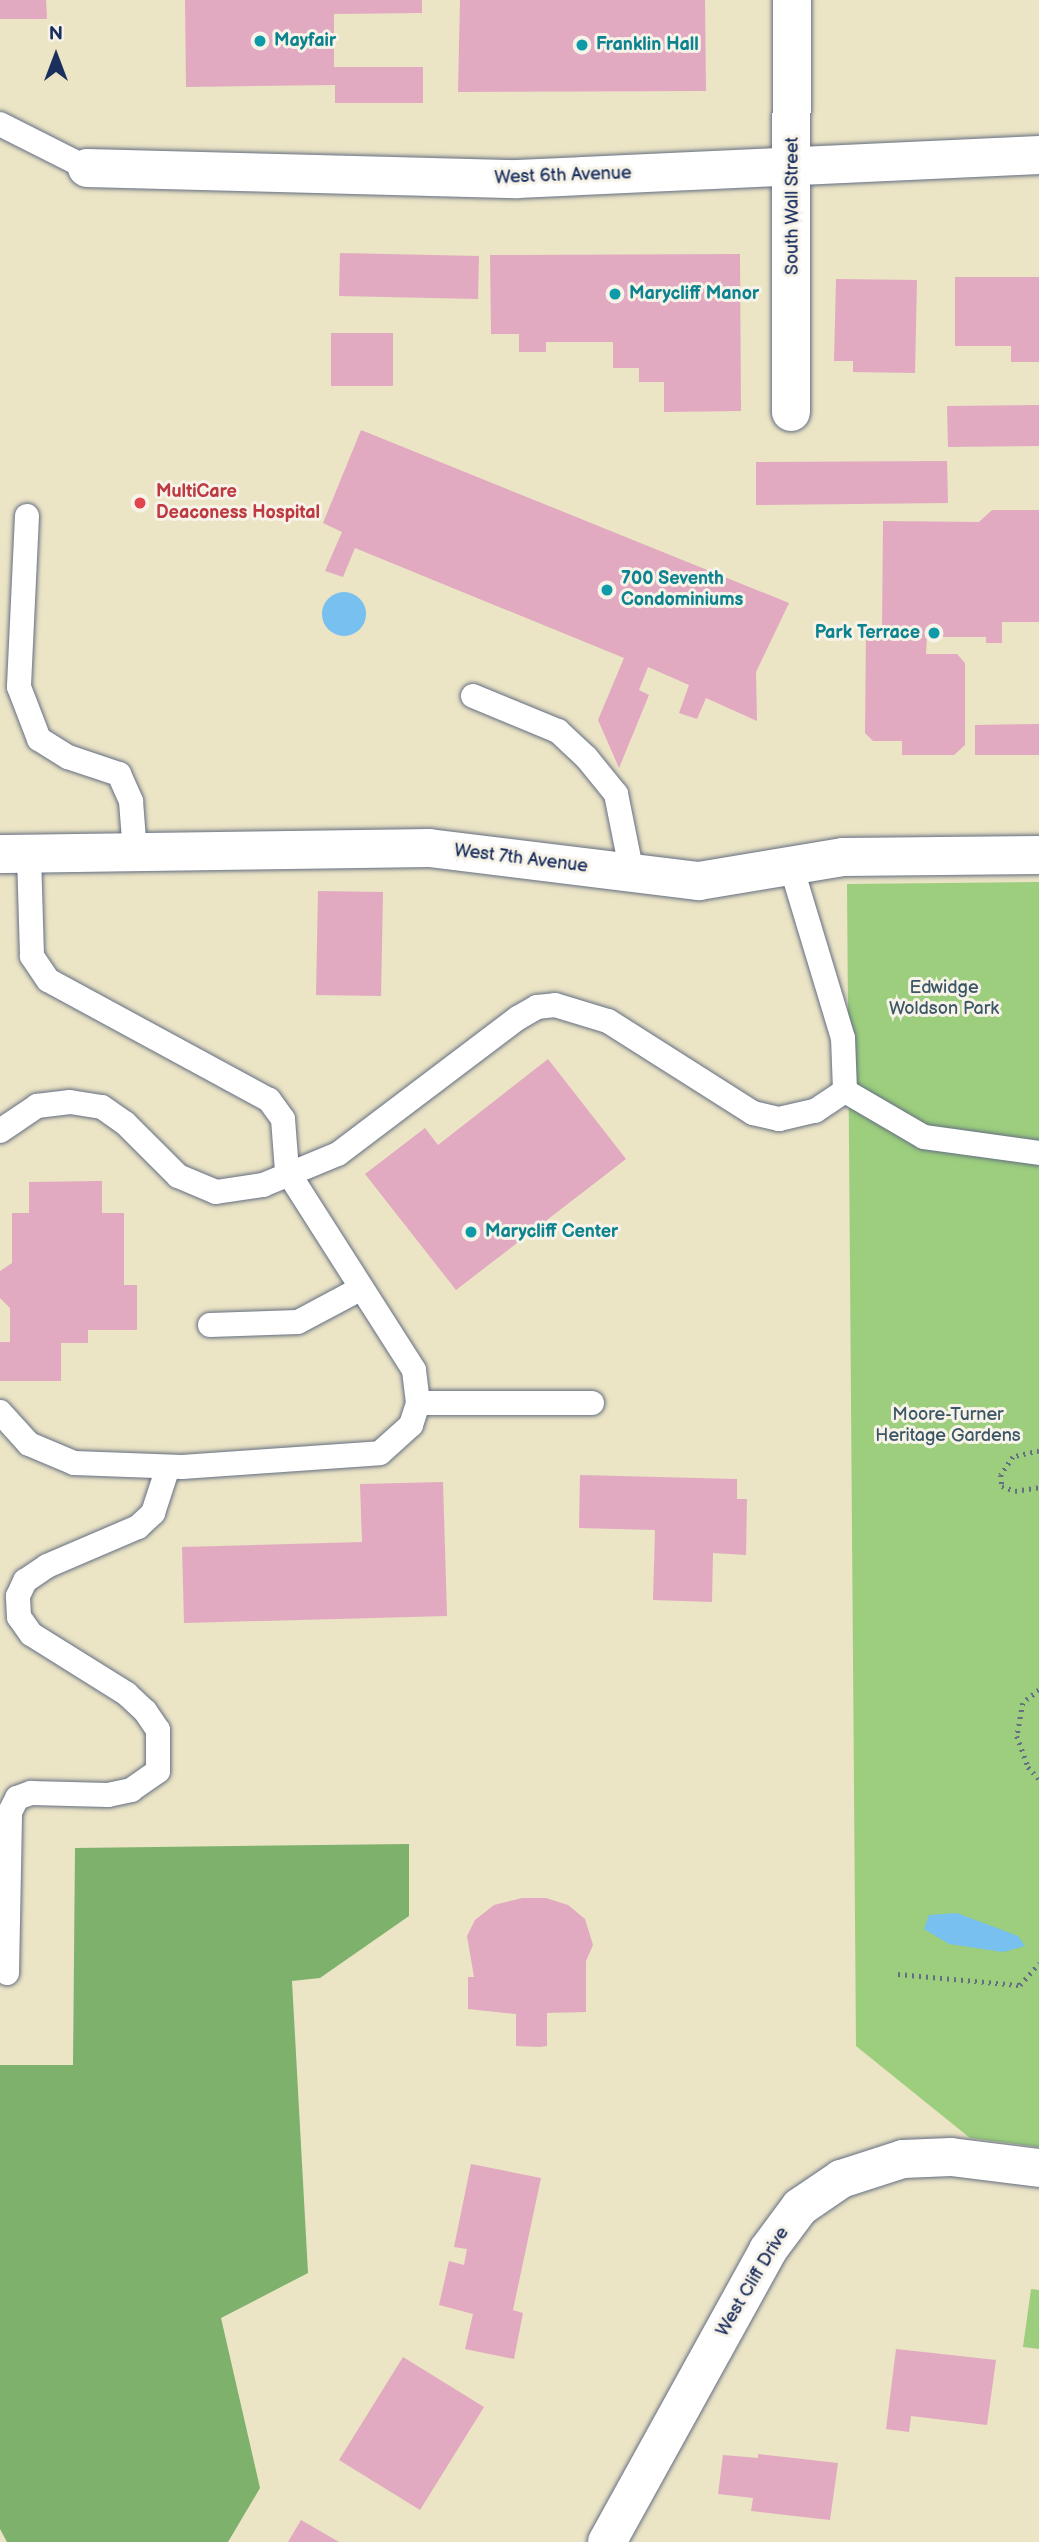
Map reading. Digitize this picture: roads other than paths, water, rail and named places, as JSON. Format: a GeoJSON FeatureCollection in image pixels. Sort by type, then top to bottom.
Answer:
{"type":"FeatureCollection","features":[{"type":"Feature","properties":{"kind":"street","name":"South Wall Street"},"geometry":{"type":"LineString","coordinates":[[791,412],[794,167],[792,0]]}},
{"type":"Feature","properties":{"kind":"street","name":"West 6th Avenue"},"geometry":{"type":"LineString","coordinates":[[87,168],[517,178],[1039,155]]}},
{"type":"Feature","properties":{"kind":"street","name":"West 7th Avenue"},"geometry":{"type":"LineString","coordinates":[[15,854],[429,848],[699,881],[843,857],[1039,855]]}},
{"type":"Feature","properties":{"kind":"street","name":"West Cliff Drive"},"geometry":{"type":"LineString","coordinates":[[607,2542],[768,2250],[800,2207],[841,2179],[903,2159],[951,2157],[1039,2168]]}},
{"type":"Feature","properties":{"kind":"lane"},"geometry":{"type":"LineString","coordinates":[[0,124],[87,168]]}},
{"type":"Feature","properties":{"kind":"lane"},"geometry":{"type":"LineString","coordinates":[[27,516],[19,687],[39,740],[68,757],[119,774],[131,801],[135,853]]}},
{"type":"Feature","properties":{"kind":"lane"},"geometry":{"type":"LineString","coordinates":[[473,696],[558,731],[586,757],[616,794],[632,873]]}},
{"type":"Feature","properties":{"kind":"lane"},"geometry":{"type":"LineString","coordinates":[[0,1412],[29,1444],[74,1463],[169,1467],[380,1453],[411,1425],[418,1403],[414,1370],[287,1171],[283,1119],[269,1100],[48,980],[32,956],[15,854]]}},
{"type":"Feature","properties":{"kind":"lane"},"geometry":{"type":"LineString","coordinates":[[791,866],[843,1038],[845,1091]]}},
{"type":"Feature","properties":{"kind":"lane"},"geometry":{"type":"LineString","coordinates":[[1,1127],[37,1106],[70,1101],[102,1107],[125,1123],[178,1176],[216,1192],[262,1185],[287,1171],[338,1154],[537,1007],[577,1008],[608,1021],[753,1112],[766,1116],[779,1119],[815,1111],[845,1091]]}},
{"type":"Feature","properties":{"kind":"lane"},"geometry":{"type":"LineString","coordinates":[[845,1091],[924,1136],[1039,1153]]}},
{"type":"Feature","properties":{"kind":"lane"},"geometry":{"type":"LineString","coordinates":[[210,1325],[298,1322],[362,1288]]}},
{"type":"Feature","properties":{"kind":"lane"},"geometry":{"type":"LineString","coordinates":[[418,1403],[593,1403]]}},
{"type":"Feature","properties":{"kind":"lane"},"geometry":{"type":"LineString","coordinates":[[7,1973],[10,1812],[17,1798],[31,1793],[108,1795],[131,1790],[158,1772],[158,1730],[145,1711],[127,1694],[31,1634],[19,1617],[18,1596],[25,1581],[47,1566],[138,1527],[153,1513],[169,1467]]}},
{"type":"Feature","properties":{"kind":"water"},"geometry":{"type":"Polygon","coordinates":[[[344,592],[353,593],[360,598],[365,605],[365,623],[360,630],[353,635],[344,636],[335,635],[328,630],[323,623],[322,614],[323,605],[328,598],[335,593],[344,592]]]}},
{"type":"Feature","properties":{"kind":"water"},"geometry":{"type":"Polygon","coordinates":[[[957,1913],[1018,1936],[1025,1946],[1003,1952],[949,1944],[924,1929],[929,1915],[957,1913]]]}},
{"type":"Feature","properties":{"kind":"place","name":"Mayfair"},"geometry":{"type":"Point","coordinates":[260,41]}},
{"type":"Feature","properties":{"kind":"place","name":"Franklin Hall"},"geometry":{"type":"Point","coordinates":[582,45]}},
{"type":"Feature","properties":{"kind":"place","name":"Marycliff Manor"},"geometry":{"type":"Point","coordinates":[615,294]}},
{"type":"Feature","properties":{"kind":"place","name":"MultiCare Deaconess Hospital"},"geometry":{"type":"Point","coordinates":[140,503]}},
{"type":"Feature","properties":{"kind":"place","name":"700 Seventh Condominiums"},"geometry":{"type":"Point","coordinates":[607,590]}},
{"type":"Feature","properties":{"kind":"place","name":"Park Terrace"},"geometry":{"type":"Point","coordinates":[934,633]}},
{"type":"Feature","properties":{"kind":"place","name":"Marycliff Center"},"geometry":{"type":"Point","coordinates":[471,1232]}},
{"type":"Feature","properties":{"kind":"park label","name":"Edwidge Woldson Park"},"geometry":{"type":"Point","coordinates":[944,999]}},
{"type":"Feature","properties":{"kind":"park label","name":"Moore-Turner Heritage Gardens"},"geometry":{"type":"Point","coordinates":[948,1426]}}]}
